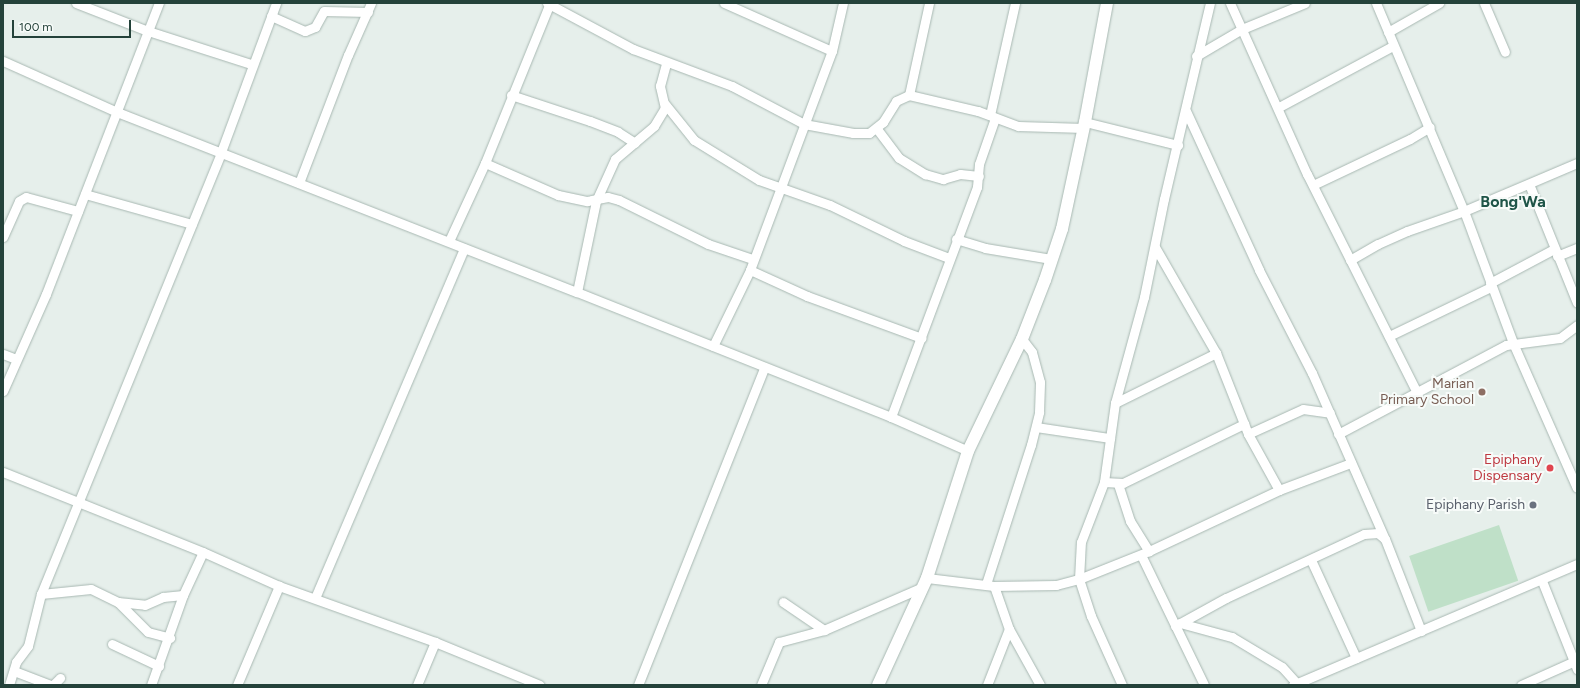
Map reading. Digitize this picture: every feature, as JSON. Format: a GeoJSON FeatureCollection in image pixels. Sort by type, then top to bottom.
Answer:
{"type":"FeatureCollection","features":[{"type":"Feature","properties":{"kind":"main road"},"geometry":{"type":"LineString","coordinates":[[878,685],[925,583],[968,451],[1022,339],[1062,229],[1085,125],[1108,3]]}},
{"type":"Feature","properties":{"kind":"street"},"geometry":{"type":"LineString","coordinates":[[3,391],[46,294],[159,3]]}},
{"type":"Feature","properties":{"kind":"street"},"geometry":{"type":"LineString","coordinates":[[9,685],[16,662],[28,646],[41,594],[221,152],[252,64],[276,3]]}},
{"type":"Feature","properties":{"kind":"street"},"geometry":{"type":"LineString","coordinates":[[449,242],[485,163],[511,94],[549,3],[584,25],[666,63],[732,86],[804,124],[853,133],[869,133],[876,129],[896,101],[909,95],[992,117],[1018,126],[1085,125],[1178,145]]}},
{"type":"Feature","properties":{"kind":"street"},"geometry":{"type":"LineString","coordinates":[[724,3],[832,51]]}},
{"type":"Feature","properties":{"kind":"street"},"geometry":{"type":"LineString","coordinates":[[713,346],[750,270],[752,259],[832,51],[843,3]]}},
{"type":"Feature","properties":{"kind":"street"},"geometry":{"type":"LineString","coordinates":[[909,95],[929,3]]}},
{"type":"Feature","properties":{"kind":"street"},"geometry":{"type":"LineString","coordinates":[[891,417],[922,338],[956,239],[974,196],[1016,3]]}},
{"type":"Feature","properties":{"kind":"street"},"geometry":{"type":"LineString","coordinates":[[1122,685],[1091,616],[1079,579],[1081,542],[1104,482],[1115,403],[1144,297],[1186,111],[1196,56],[1210,3]]}},
{"type":"Feature","properties":{"kind":"street"},"geometry":{"type":"LineString","coordinates":[[1230,3],[1313,185],[1416,391]]}},
{"type":"Feature","properties":{"kind":"street"},"geometry":{"type":"LineString","coordinates":[[1196,56],[1242,29],[1304,3]]}},
{"type":"Feature","properties":{"kind":"street"},"geometry":{"type":"LineString","coordinates":[[1376,3],[1393,46],[1430,127],[1464,212],[1490,285],[1513,343],[1577,486]]}},
{"type":"Feature","properties":{"kind":"street"},"geometry":{"type":"LineString","coordinates":[[1388,32],[1439,3]]}},
{"type":"Feature","properties":{"kind":"street"},"geometry":{"type":"LineString","coordinates":[[1484,3],[1506,52]]}},
{"type":"Feature","properties":{"kind":"street"},"geometry":{"type":"LineString","coordinates":[[80,4],[148,31],[252,64]]}},
{"type":"Feature","properties":{"kind":"street"},"geometry":{"type":"LineString","coordinates":[[271,16],[305,31],[315,27],[326,11],[370,7],[348,55],[298,183]]}},
{"type":"Feature","properties":{"kind":"street"},"geometry":{"type":"LineString","coordinates":[[1279,108],[1393,46]]}},
{"type":"Feature","properties":{"kind":"street"},"geometry":{"type":"LineString","coordinates":[[3,61],[117,112],[713,346],[764,368],[891,417],[968,451]]}},
{"type":"Feature","properties":{"kind":"street"},"geometry":{"type":"LineString","coordinates":[[666,63],[660,86],[665,104],[694,140],[759,180],[830,205],[904,241],[949,258]]}},
{"type":"Feature","properties":{"kind":"street"},"geometry":{"type":"LineString","coordinates":[[511,94],[590,120],[618,132],[635,143]]}},
{"type":"Feature","properties":{"kind":"street"},"geometry":{"type":"LineString","coordinates":[[577,292],[596,201],[615,159],[654,126],[665,104]]}},
{"type":"Feature","properties":{"kind":"street"},"geometry":{"type":"LineString","coordinates":[[1186,111],[1237,224],[1330,413],[1385,539],[1421,631]]}},
{"type":"Feature","properties":{"kind":"street"},"geometry":{"type":"LineString","coordinates":[[1313,185],[1410,139],[1430,127]]}},
{"type":"Feature","properties":{"kind":"street"},"geometry":{"type":"LineString","coordinates":[[876,129],[899,158],[925,174],[943,179],[960,174],[979,176]]}},
{"type":"Feature","properties":{"kind":"street"},"geometry":{"type":"LineString","coordinates":[[485,163],[558,195],[596,201],[608,197],[619,200],[708,244],[752,259]]}},
{"type":"Feature","properties":{"kind":"street"},"geometry":{"type":"LineString","coordinates":[[1350,260],[1378,244],[1407,231],[1464,212],[1577,163]]}},
{"type":"Feature","properties":{"kind":"street"},"geometry":{"type":"LineString","coordinates":[[1529,184],[1556,252],[1574,288],[1577,303]]}},
{"type":"Feature","properties":{"kind":"street"},"geometry":{"type":"LineString","coordinates":[[85,194],[192,224]]}},
{"type":"Feature","properties":{"kind":"street"},"geometry":{"type":"LineString","coordinates":[[3,237],[19,201],[26,197],[78,211]]}},
{"type":"Feature","properties":{"kind":"street"},"geometry":{"type":"LineString","coordinates":[[956,239],[985,248],[1051,259]]}},
{"type":"Feature","properties":{"kind":"street"},"geometry":{"type":"LineString","coordinates":[[1155,247],[1216,353],[1248,434],[1279,490]]}},
{"type":"Feature","properties":{"kind":"street"},"geometry":{"type":"LineString","coordinates":[[315,598],[464,248]]}},
{"type":"Feature","properties":{"kind":"street"},"geometry":{"type":"LineString","coordinates":[[1389,336],[1556,252],[1577,248]]}},
{"type":"Feature","properties":{"kind":"street"},"geometry":{"type":"LineString","coordinates":[[750,270],[807,296],[922,338]]}},
{"type":"Feature","properties":{"kind":"street"},"geometry":{"type":"LineString","coordinates":[[1338,434],[1416,391],[1513,343],[1560,338],[1577,325]]}},
{"type":"Feature","properties":{"kind":"street"},"geometry":{"type":"LineString","coordinates":[[1022,339],[1032,352],[1040,382],[1040,398],[1036,427],[990,585],[1009,629],[1040,685]]}},
{"type":"Feature","properties":{"kind":"street"},"geometry":{"type":"LineString","coordinates":[[1115,403],[1216,353]]}},
{"type":"Feature","properties":{"kind":"street"},"geometry":{"type":"LineString","coordinates":[[3,354],[16,359]]}},
{"type":"Feature","properties":{"kind":"street"},"geometry":{"type":"LineString","coordinates":[[638,685],[764,368]]}},
{"type":"Feature","properties":{"kind":"street"},"geometry":{"type":"LineString","coordinates":[[1248,434],[1303,409],[1330,413]]}},
{"type":"Feature","properties":{"kind":"street"},"geometry":{"type":"LineString","coordinates":[[1104,482],[1118,484],[1244,424]]}},
{"type":"Feature","properties":{"kind":"street"},"geometry":{"type":"LineString","coordinates":[[1036,427],[1110,438]]}},
{"type":"Feature","properties":{"kind":"street"},"geometry":{"type":"LineString","coordinates":[[760,685],[779,642],[824,630],[925,583],[1056,585],[1079,579],[1145,553],[1279,490],[1351,463]]}},
{"type":"Feature","properties":{"kind":"street"},"geometry":{"type":"LineString","coordinates":[[3,472],[203,552],[279,586],[435,642],[536,684]]}},
{"type":"Feature","properties":{"kind":"street"},"geometry":{"type":"LineString","coordinates":[[1118,484],[1130,521],[1204,685]]}},
{"type":"Feature","properties":{"kind":"street"},"geometry":{"type":"LineString","coordinates":[[1177,624],[1226,598],[1311,560],[1364,534],[1378,534],[1385,539]]}},
{"type":"Feature","properties":{"kind":"street"},"geometry":{"type":"LineString","coordinates":[[151,685],[170,638],[183,595],[203,552]]}},
{"type":"Feature","properties":{"kind":"street"},"geometry":{"type":"LineString","coordinates":[[1311,560],[1356,658]]}},
{"type":"Feature","properties":{"kind":"street"},"geometry":{"type":"LineString","coordinates":[[1177,624],[1232,637],[1282,667],[1296,684],[1542,581],[1577,564]]}},
{"type":"Feature","properties":{"kind":"street"},"geometry":{"type":"LineString","coordinates":[[1521,685],[1576,663],[1542,581]]}},
{"type":"Feature","properties":{"kind":"street"},"geometry":{"type":"LineString","coordinates":[[237,685],[279,586]]}},
{"type":"Feature","properties":{"kind":"street"},"geometry":{"type":"LineString","coordinates":[[41,594],[91,589],[118,602],[148,632],[170,638]]}},
{"type":"Feature","properties":{"kind":"street"},"geometry":{"type":"LineString","coordinates":[[118,602],[147,605],[163,597],[183,595]]}},
{"type":"Feature","properties":{"kind":"street"},"geometry":{"type":"LineString","coordinates":[[783,602],[824,630]]}},
{"type":"Feature","properties":{"kind":"street"},"geometry":{"type":"LineString","coordinates":[[987,685],[1009,629]]}},
{"type":"Feature","properties":{"kind":"street"},"geometry":{"type":"LineString","coordinates":[[417,685],[435,642]]}},
{"type":"Feature","properties":{"kind":"street"},"geometry":{"type":"LineString","coordinates":[[112,644],[159,666]]}},
{"type":"Feature","properties":{"kind":"street"},"geometry":{"type":"LineString","coordinates":[[14,671],[52,685],[60,678]]}},
{"type":"Feature","properties":{"kind":"green space"},"geometry":{"type":"Polygon","coordinates":[[[1499,525],[1518,581],[1428,612],[1409,556],[1499,525]]]}},
{"type":"Feature","properties":{"kind":"place","name":"Marian Primary School"},"geometry":{"type":"Point","coordinates":[1482,392]}},
{"type":"Feature","properties":{"kind":"place","name":"Epiphany Dispensary"},"geometry":{"type":"Point","coordinates":[1550,468]}},
{"type":"Feature","properties":{"kind":"place","name":"Epiphany Parish"},"geometry":{"type":"Point","coordinates":[1533,505]}},
{"type":"Feature","properties":{"kind":"district","name":"Bong'Wa"},"geometry":{"type":"Point","coordinates":[1513,202]}}]}
